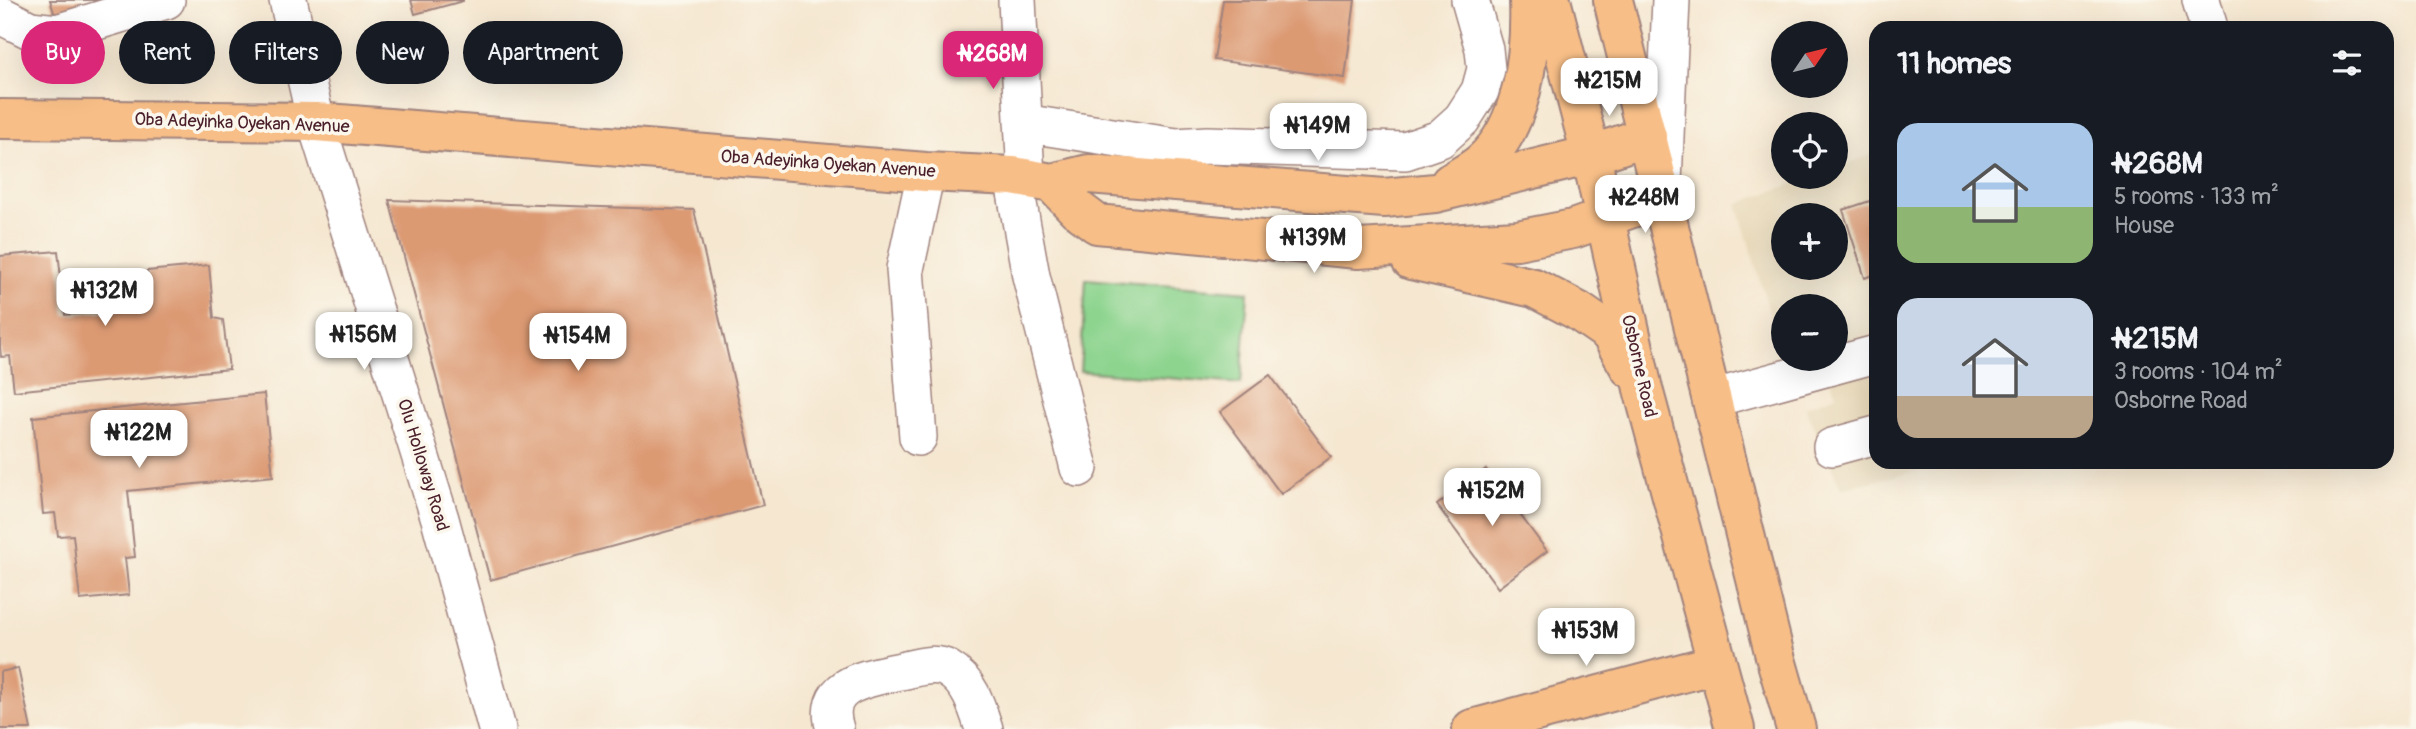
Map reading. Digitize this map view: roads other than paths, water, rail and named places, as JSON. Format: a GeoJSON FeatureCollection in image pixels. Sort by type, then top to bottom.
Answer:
{"type":"FeatureCollection","features":[{"type":"Feature","properties":{"kind":"main road"},"geometry":{"type":"LineString","coordinates":[[1435,193],[1483,161],[1500,140],[1513,116],[1528,59],[1529,0]]}},
{"type":"Feature","properties":{"kind":"main road","name":"Osborne Road"},"geometry":{"type":"LineString","coordinates":[[1551,0],[1591,155],[1643,389],[1735,729]]}},
{"type":"Feature","properties":{"kind":"main road"},"geometry":{"type":"LineString","coordinates":[[1613,0],[1775,656],[1796,729]]}},
{"type":"Feature","properties":{"kind":"main road","name":"Oba Adeyinka Oyekan Avenue"},"geometry":{"type":"LineString","coordinates":[[0,118],[316,122],[926,172],[1030,179],[1089,174],[1384,198],[1435,193],[1591,155],[1647,136]]}},
{"type":"Feature","properties":{"kind":"main road"},"geometry":{"type":"LineString","coordinates":[[1030,179],[1097,225],[1358,249],[1534,288],[1578,311],[1610,333],[1643,389]]}},
{"type":"Feature","properties":{"kind":"main road"},"geometry":{"type":"LineString","coordinates":[[1358,249],[1517,240],[1573,229],[1663,197]]}},
{"type":"Feature","properties":{"kind":"main road"},"geometry":{"type":"LineString","coordinates":[[1472,729],[1716,664]]}},
{"type":"Feature","properties":{"kind":"street"},"geometry":{"type":"LineString","coordinates":[[0,15],[30,30],[57,33],[166,0]]}},
{"type":"Feature","properties":{"kind":"street","name":"Olu Holloway Road"},"geometry":{"type":"LineString","coordinates":[[288,0],[316,122],[440,519],[497,729]]}},
{"type":"Feature","properties":{"kind":"street"},"geometry":{"type":"LineString","coordinates":[[1017,0],[1023,123],[1030,179],[1031,276],[1079,468]]}},
{"type":"Feature","properties":{"kind":"street"},"geometry":{"type":"LineString","coordinates":[[1023,123],[1177,147],[1207,145],[1405,151],[1440,139],[1462,119],[1480,91],[1486,69],[1484,48],[1470,0]]}},
{"type":"Feature","properties":{"kind":"street"},"geometry":{"type":"LineString","coordinates":[[1663,197],[1671,0]]}},
{"type":"Feature","properties":{"kind":"street"},"geometry":{"type":"LineString","coordinates":[[2201,0],[2207,21]]}},
{"type":"Feature","properties":{"kind":"street"},"geometry":{"type":"LineString","coordinates":[[918,437],[905,269],[926,172]]}},
{"type":"Feature","properties":{"kind":"street"},"geometry":{"type":"LineString","coordinates":[[1711,399],[1869,356]]}},
{"type":"Feature","properties":{"kind":"street"},"geometry":{"type":"LineString","coordinates":[[1832,447],[1869,437]]}},
{"type":"Feature","properties":{"kind":"street"},"geometry":{"type":"LineString","coordinates":[[835,729],[832,719],[835,701],[848,686],[862,679],[932,665],[947,668],[962,680],[974,700],[984,729]]}}]}
